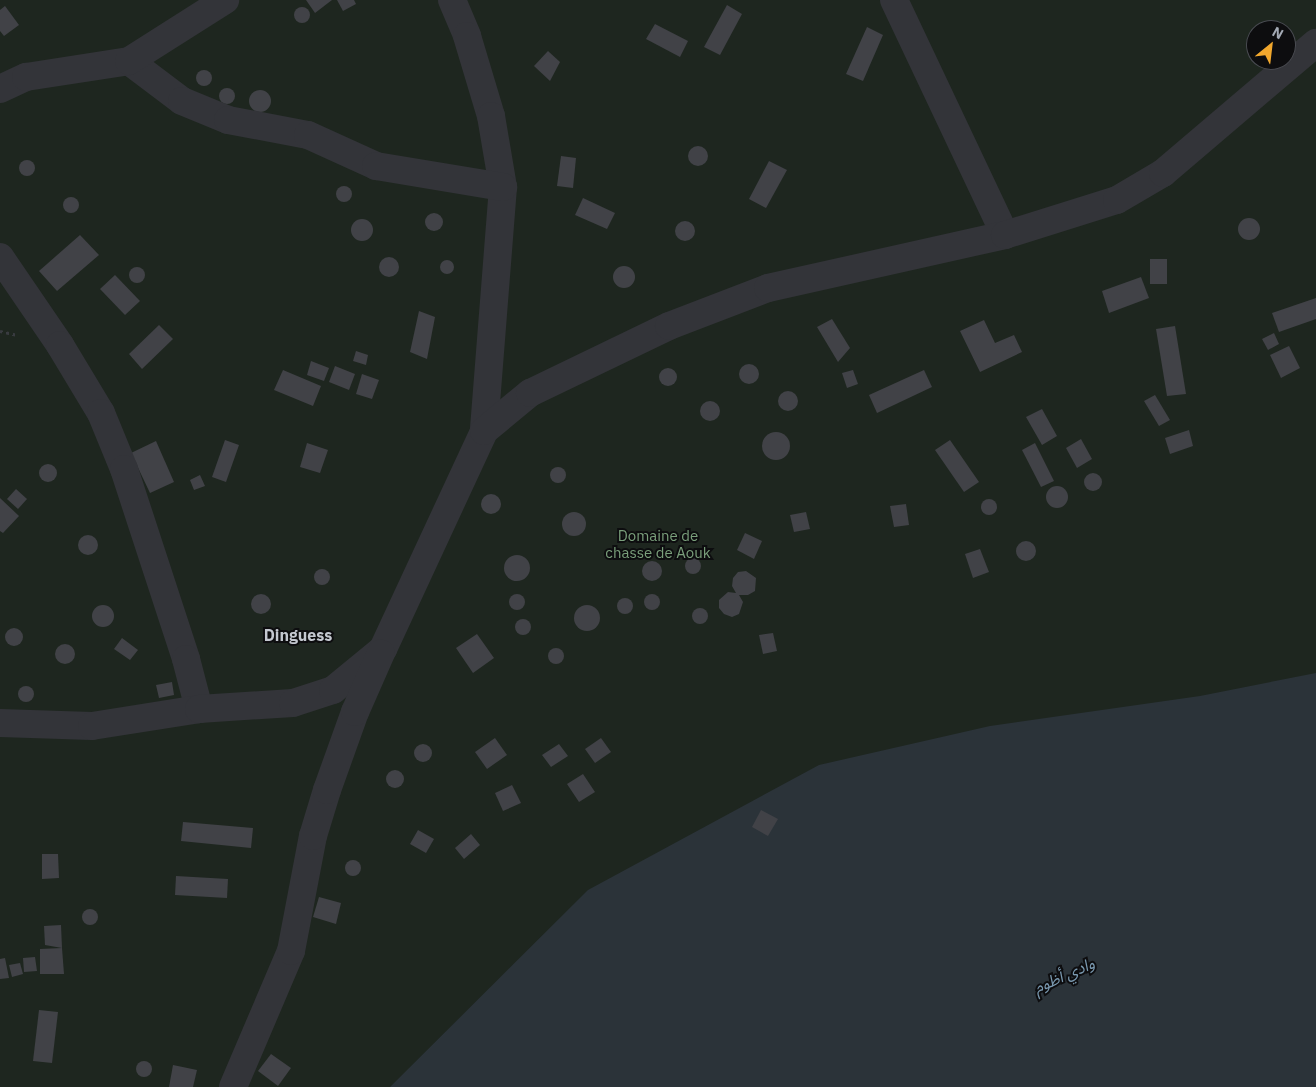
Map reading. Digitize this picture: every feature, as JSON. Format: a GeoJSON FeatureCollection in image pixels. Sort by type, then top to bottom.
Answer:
{"type":"FeatureCollection","features":[{"type":"Feature","properties":{"kind":"street"},"geometry":{"type":"LineString","coordinates":[[0,89],[26,77],[129,61],[225,0]]}},
{"type":"Feature","properties":{"kind":"street"},"geometry":{"type":"LineString","coordinates":[[233,1087],[291,951],[314,836],[327,790],[355,712],[484,430],[503,187],[491,116],[467,36],[452,0]]}},
{"type":"Feature","properties":{"kind":"street"},"geometry":{"type":"LineString","coordinates":[[894,0],[1005,235]]}},
{"type":"Feature","properties":{"kind":"street"},"geometry":{"type":"LineString","coordinates":[[484,430],[530,393],[581,367],[669,326],[759,292],[1005,235],[1117,200],[1163,173],[1316,43]]}},
{"type":"Feature","properties":{"kind":"street"},"geometry":{"type":"LineString","coordinates":[[129,61],[182,101],[228,120],[308,134],[376,166],[503,187]]}},
{"type":"Feature","properties":{"kind":"street"},"geometry":{"type":"LineString","coordinates":[[0,257],[60,345],[101,413],[124,469],[186,659],[199,709]]}},
{"type":"Feature","properties":{"kind":"street"},"geometry":{"type":"LineString","coordinates":[[0,723],[92,726],[199,709],[301,700],[333,690],[383,650]]}},
{"type":"Feature","properties":{"kind":"green space","name":"Domaine de chasse de Aouk"},"geometry":{"type":"Polygon","coordinates":[[[0,0],[1316,0],[1316,1087],[0,1087],[0,0]]]}},
{"type":"Feature","properties":{"kind":"water","name":"وادي أظوم"},"geometry":{"type":"Polygon","coordinates":[[[1316,673],[1316,1087],[390,1087],[588,890],[819,765],[990,726],[1200,696],[1316,673]]]}},
{"type":"Feature","properties":{"kind":"building"},"geometry":{"type":"Polygon","coordinates":[[[306,0],[332,0],[315,13],[306,0]]]}},
{"type":"Feature","properties":{"kind":"building"},"geometry":{"type":"Polygon","coordinates":[[[337,0],[354,0],[356,4],[343,11],[337,0]]]}},
{"type":"Feature","properties":{"kind":"building"},"geometry":{"type":"Polygon","coordinates":[[[727,5],[742,14],[720,55],[704,47],[727,5]]]}},
{"type":"Feature","properties":{"kind":"building"},"geometry":{"type":"Polygon","coordinates":[[[5,6],[19,25],[4,36],[0,31],[0,10],[5,6]]]}},
{"type":"Feature","properties":{"kind":"building"},"geometry":{"type":"Polygon","coordinates":[[[302,7],[310,15],[302,23],[294,15],[302,7]]]}},
{"type":"Feature","properties":{"kind":"building"},"geometry":{"type":"Polygon","coordinates":[[[655,24],[688,41],[680,57],[646,39],[655,24]]]}},
{"type":"Feature","properties":{"kind":"building"},"geometry":{"type":"Polygon","coordinates":[[[867,27],[883,35],[863,81],[846,74],[867,27]]]}},
{"type":"Feature","properties":{"kind":"building"},"geometry":{"type":"Polygon","coordinates":[[[548,51],[560,62],[550,81],[534,66],[548,51]]]}},
{"type":"Feature","properties":{"kind":"building"},"geometry":{"type":"Polygon","coordinates":[[[204,70],[212,78],[204,86],[196,78],[204,70]]]}},
{"type":"Feature","properties":{"kind":"building"},"geometry":{"type":"Polygon","coordinates":[[[227,88],[235,96],[227,104],[219,96],[227,88]]]}},
{"type":"Feature","properties":{"kind":"building"},"geometry":{"type":"Polygon","coordinates":[[[260,90],[268,93],[271,101],[268,109],[260,112],[252,109],[249,101],[252,93],[260,90]]]}},
{"type":"Feature","properties":{"kind":"building"},"geometry":{"type":"Polygon","coordinates":[[[698,146],[705,149],[708,156],[705,163],[698,166],[691,163],[688,156],[691,149],[698,146]]]}},
{"type":"Feature","properties":{"kind":"building"},"geometry":{"type":"Polygon","coordinates":[[[561,156],[576,158],[573,188],[557,186],[561,156]]]}},
{"type":"Feature","properties":{"kind":"building"},"geometry":{"type":"Polygon","coordinates":[[[24,160],[30,160],[35,165],[33,174],[24,176],[19,171],[19,165],[24,160]]]}},
{"type":"Feature","properties":{"kind":"building"},"geometry":{"type":"Polygon","coordinates":[[[769,161],[787,170],[766,208],[749,199],[769,161]]]}},
{"type":"Feature","properties":{"kind":"building"},"geometry":{"type":"Polygon","coordinates":[[[344,186],[352,194],[344,202],[336,194],[344,186]]]}},
{"type":"Feature","properties":{"kind":"building"},"geometry":{"type":"Polygon","coordinates":[[[68,197],[74,197],[79,202],[77,211],[68,213],[63,208],[63,202],[68,197]]]}},
{"type":"Feature","properties":{"kind":"building"},"geometry":{"type":"Polygon","coordinates":[[[583,198],[615,213],[607,229],[575,215],[583,198]]]}},
{"type":"Feature","properties":{"kind":"building"},"geometry":{"type":"Polygon","coordinates":[[[430,213],[438,213],[443,218],[441,229],[430,231],[425,226],[425,218],[430,213]]]}},
{"type":"Feature","properties":{"kind":"building"},"geometry":{"type":"Polygon","coordinates":[[[1245,218],[1253,218],[1260,225],[1260,233],[1253,240],[1245,240],[1238,233],[1238,225],[1245,218]]]}},
{"type":"Feature","properties":{"kind":"building"},"geometry":{"type":"Polygon","coordinates":[[[362,219],[370,222],[373,230],[370,238],[362,241],[354,238],[351,230],[354,222],[362,219]]]}},
{"type":"Feature","properties":{"kind":"building"},"geometry":{"type":"Polygon","coordinates":[[[685,221],[692,224],[695,231],[692,238],[685,241],[678,238],[675,231],[678,224],[685,221]]]}},
{"type":"Feature","properties":{"kind":"building"},"geometry":{"type":"Polygon","coordinates":[[[80,235],[99,255],[57,291],[39,271],[80,235]]]}},
{"type":"Feature","properties":{"kind":"building"},"geometry":{"type":"Polygon","coordinates":[[[389,257],[396,260],[399,267],[396,274],[389,277],[382,274],[379,267],[382,260],[389,257]]]}},
{"type":"Feature","properties":{"kind":"building"},"geometry":{"type":"Polygon","coordinates":[[[1150,259],[1167,259],[1167,284],[1150,284],[1150,259]]]}},
{"type":"Feature","properties":{"kind":"building"},"geometry":{"type":"Polygon","coordinates":[[[444,260],[450,260],[454,267],[450,274],[444,274],[440,270],[440,264],[444,260]]]}},
{"type":"Feature","properties":{"kind":"building"},"geometry":{"type":"Polygon","coordinates":[[[624,266],[632,269],[635,277],[632,285],[624,288],[616,285],[613,277],[616,269],[624,266]]]}},
{"type":"Feature","properties":{"kind":"building"},"geometry":{"type":"Polygon","coordinates":[[[137,267],[145,275],[137,283],[129,275],[137,267]]]}},
{"type":"Feature","properties":{"kind":"building"},"geometry":{"type":"Polygon","coordinates":[[[115,275],[140,301],[125,315],[100,289],[115,275]]]}},
{"type":"Feature","properties":{"kind":"building"},"geometry":{"type":"Polygon","coordinates":[[[1141,277],[1149,298],[1109,313],[1102,291],[1141,277]]]}},
{"type":"Feature","properties":{"kind":"building"},"geometry":{"type":"Polygon","coordinates":[[[1316,298],[1316,319],[1279,332],[1272,313],[1316,298]]]}},
{"type":"Feature","properties":{"kind":"building"},"geometry":{"type":"Polygon","coordinates":[[[419,311],[435,317],[427,359],[410,352],[419,311]]]}},
{"type":"Feature","properties":{"kind":"building"},"geometry":{"type":"Polygon","coordinates":[[[832,319],[850,348],[838,362],[817,327],[832,319]]]}},
{"type":"Feature","properties":{"kind":"building"},"geometry":{"type":"Polygon","coordinates":[[[984,320],[995,343],[1014,335],[1022,352],[980,372],[960,331],[984,320]]]}},
{"type":"Feature","properties":{"kind":"building"},"geometry":{"type":"Polygon","coordinates":[[[159,325],[173,339],[142,369],[129,354],[159,325]]]}},
{"type":"Feature","properties":{"kind":"building"},"geometry":{"type":"Polygon","coordinates":[[[1175,326],[1186,394],[1167,396],[1156,329],[1175,326]]]}},
{"type":"Feature","properties":{"kind":"building"},"geometry":{"type":"Polygon","coordinates":[[[1274,333],[1279,344],[1268,350],[1262,339],[1274,333]]]}},
{"type":"Feature","properties":{"kind":"building"},"geometry":{"type":"Polygon","coordinates":[[[1289,346],[1300,368],[1281,378],[1270,355],[1289,346]]]}},
{"type":"Feature","properties":{"kind":"building"},"geometry":{"type":"Polygon","coordinates":[[[356,351],[368,355],[366,365],[353,361],[356,351]]]}},
{"type":"Feature","properties":{"kind":"building"},"geometry":{"type":"Polygon","coordinates":[[[311,361],[329,368],[324,381],[307,375],[311,361]]]}},
{"type":"Feature","properties":{"kind":"building"},"geometry":{"type":"Polygon","coordinates":[[[749,364],[756,367],[759,374],[756,381],[749,384],[742,381],[739,374],[742,367],[749,364]]]}},
{"type":"Feature","properties":{"kind":"building"},"geometry":{"type":"Polygon","coordinates":[[[335,366],[355,374],[349,390],[329,382],[335,366]]]}},
{"type":"Feature","properties":{"kind":"building"},"geometry":{"type":"Polygon","coordinates":[[[668,368],[674,371],[677,377],[674,383],[668,386],[662,383],[659,377],[662,371],[668,368]]]}},
{"type":"Feature","properties":{"kind":"building"},"geometry":{"type":"Polygon","coordinates":[[[283,370],[321,386],[313,406],[274,390],[283,370]]]}},
{"type":"Feature","properties":{"kind":"building"},"geometry":{"type":"Polygon","coordinates":[[[853,370],[858,384],[847,388],[842,373],[853,370]]]}},
{"type":"Feature","properties":{"kind":"building"},"geometry":{"type":"Polygon","coordinates":[[[924,370],[932,387],[877,413],[869,395],[924,370]]]}},
{"type":"Feature","properties":{"kind":"building"},"geometry":{"type":"Polygon","coordinates":[[[362,374],[379,380],[372,399],[356,394],[362,374]]]}},
{"type":"Feature","properties":{"kind":"building"},"geometry":{"type":"Polygon","coordinates":[[[784,391],[792,391],[798,397],[798,405],[792,411],[784,411],[778,405],[778,397],[784,391]]]}},
{"type":"Feature","properties":{"kind":"building"},"geometry":{"type":"Polygon","coordinates":[[[1155,395],[1170,420],[1159,426],[1144,401],[1155,395]]]}},
{"type":"Feature","properties":{"kind":"building"},"geometry":{"type":"Polygon","coordinates":[[[710,401],[717,404],[720,411],[717,418],[710,421],[703,418],[700,411],[703,404],[710,401]]]}},
{"type":"Feature","properties":{"kind":"building"},"geometry":{"type":"Polygon","coordinates":[[[1042,409],[1057,436],[1042,445],[1026,417],[1042,409]]]}},
{"type":"Feature","properties":{"kind":"building"},"geometry":{"type":"Polygon","coordinates":[[[1189,430],[1193,446],[1170,454],[1165,438],[1189,430]]]}},
{"type":"Feature","properties":{"kind":"building"},"geometry":{"type":"Polygon","coordinates":[[[776,432],[786,436],[790,446],[786,456],[776,460],[766,456],[762,446],[766,436],[776,432]]]}},
{"type":"Feature","properties":{"kind":"building"},"geometry":{"type":"Polygon","coordinates":[[[1081,439],[1092,459],[1077,468],[1066,448],[1081,439]]]}},
{"type":"Feature","properties":{"kind":"building"},"geometry":{"type":"Polygon","coordinates":[[[225,440],[239,445],[226,482],[212,477],[225,440]]]}},
{"type":"Feature","properties":{"kind":"building"},"geometry":{"type":"Polygon","coordinates":[[[950,440],[979,482],[964,492],[935,450],[950,440]]]}},
{"type":"Feature","properties":{"kind":"building"},"geometry":{"type":"Polygon","coordinates":[[[156,441],[174,482],[150,493],[131,453],[156,441]]]}},
{"type":"Feature","properties":{"kind":"building"},"geometry":{"type":"Polygon","coordinates":[[[307,443],[328,450],[320,473],[300,467],[307,443]]]}},
{"type":"Feature","properties":{"kind":"building"},"geometry":{"type":"Polygon","coordinates":[[[1035,443],[1054,481],[1041,487],[1022,450],[1035,443]]]}},
{"type":"Feature","properties":{"kind":"building"},"geometry":{"type":"Polygon","coordinates":[[[44,464],[52,464],[57,469],[55,480],[44,482],[39,477],[39,469],[44,464]]]}},
{"type":"Feature","properties":{"kind":"building"},"geometry":{"type":"Polygon","coordinates":[[[558,467],[566,475],[558,483],[550,475],[558,467]]]}},
{"type":"Feature","properties":{"kind":"building"},"geometry":{"type":"Polygon","coordinates":[[[1093,473],[1099,476],[1102,482],[1099,488],[1093,491],[1087,488],[1084,482],[1087,476],[1093,473]]]}},
{"type":"Feature","properties":{"kind":"building"},"geometry":{"type":"Polygon","coordinates":[[[200,475],[205,486],[194,490],[190,480],[200,475]]]}},
{"type":"Feature","properties":{"kind":"building"},"geometry":{"type":"Polygon","coordinates":[[[1057,486],[1065,489],[1068,497],[1065,505],[1057,508],[1049,505],[1046,497],[1049,489],[1057,486]]]}},
{"type":"Feature","properties":{"kind":"building"},"geometry":{"type":"Polygon","coordinates":[[[16,489],[27,499],[18,509],[7,499],[16,489]]]}},
{"type":"Feature","properties":{"kind":"building"},"geometry":{"type":"Polygon","coordinates":[[[491,494],[498,497],[501,504],[498,511],[491,514],[484,511],[481,504],[484,497],[491,494]]]}},
{"type":"Feature","properties":{"kind":"building"},"geometry":{"type":"Polygon","coordinates":[[[0,498],[19,516],[3,533],[0,531],[0,498]]]}},
{"type":"Feature","properties":{"kind":"building"},"geometry":{"type":"Polygon","coordinates":[[[989,499],[995,501],[997,507],[995,513],[989,515],[983,513],[981,507],[983,501],[989,499]]]}},
{"type":"Feature","properties":{"kind":"building"},"geometry":{"type":"Polygon","coordinates":[[[906,504],[909,525],[894,527],[890,506],[906,504]]]}},
{"type":"Feature","properties":{"kind":"building"},"geometry":{"type":"Polygon","coordinates":[[[574,512],[583,515],[586,524],[583,533],[574,536],[565,533],[562,524],[565,515],[574,512]]]}},
{"type":"Feature","properties":{"kind":"building"},"geometry":{"type":"Polygon","coordinates":[[[806,512],[810,529],[794,532],[790,515],[806,512]]]}},
{"type":"Feature","properties":{"kind":"building"},"geometry":{"type":"Polygon","coordinates":[[[745,533],[762,541],[754,559],[737,550],[745,533]]]}},
{"type":"Feature","properties":{"kind":"building"},"geometry":{"type":"Polygon","coordinates":[[[88,535],[95,538],[98,545],[95,552],[88,555],[81,552],[78,545],[81,538],[88,535]]]}},
{"type":"Feature","properties":{"kind":"building"},"geometry":{"type":"Polygon","coordinates":[[[1026,541],[1033,544],[1036,551],[1033,558],[1026,561],[1019,558],[1016,551],[1019,544],[1026,541]]]}},
{"type":"Feature","properties":{"kind":"building"},"geometry":{"type":"Polygon","coordinates":[[[980,549],[989,572],[973,578],[965,554],[980,549]]]}},
{"type":"Feature","properties":{"kind":"building"},"geometry":{"type":"Polygon","coordinates":[[[517,555],[526,559],[530,568],[526,577],[517,581],[508,577],[504,568],[508,559],[517,555]]]}},
{"type":"Feature","properties":{"kind":"building"},"geometry":{"type":"Polygon","coordinates":[[[693,558],[701,566],[693,574],[685,566],[693,558]]]}},
{"type":"Feature","properties":{"kind":"building"},"geometry":{"type":"Polygon","coordinates":[[[652,561],[659,564],[662,571],[659,578],[652,581],[645,578],[642,571],[645,564],[652,561]]]}},
{"type":"Feature","properties":{"kind":"building"},"geometry":{"type":"Polygon","coordinates":[[[319,569],[325,569],[330,574],[328,583],[319,585],[314,580],[314,574],[319,569]]]}},
{"type":"Feature","properties":{"kind":"building"},"geometry":{"type":"Polygon","coordinates":[[[746,571],[756,578],[755,591],[748,595],[739,595],[743,602],[739,614],[732,617],[724,614],[719,608],[719,600],[728,592],[736,593],[732,586],[733,578],[738,572],[746,571]]]}},
{"type":"Feature","properties":{"kind":"building"},"geometry":{"type":"Polygon","coordinates":[[[257,594],[265,594],[271,600],[271,608],[265,614],[257,614],[251,608],[251,600],[257,594]]]}},
{"type":"Feature","properties":{"kind":"building"},"geometry":{"type":"Polygon","coordinates":[[[517,594],[525,602],[517,610],[509,602],[517,594]]]}},
{"type":"Feature","properties":{"kind":"building"},"geometry":{"type":"Polygon","coordinates":[[[652,594],[660,602],[652,610],[644,602],[652,594]]]}},
{"type":"Feature","properties":{"kind":"building"},"geometry":{"type":"Polygon","coordinates":[[[625,598],[633,606],[625,614],[617,606],[625,598]]]}},
{"type":"Feature","properties":{"kind":"building"},"geometry":{"type":"Polygon","coordinates":[[[103,605],[111,608],[114,616],[111,624],[103,627],[95,624],[92,616],[95,608],[103,605]]]}},
{"type":"Feature","properties":{"kind":"building"},"geometry":{"type":"Polygon","coordinates":[[[587,605],[596,609],[600,618],[596,627],[587,631],[578,627],[574,618],[578,609],[587,605]]]}},
{"type":"Feature","properties":{"kind":"building"},"geometry":{"type":"Polygon","coordinates":[[[700,608],[708,616],[700,624],[692,616],[700,608]]]}},
{"type":"Feature","properties":{"kind":"building"},"geometry":{"type":"Polygon","coordinates":[[[523,619],[531,627],[523,635],[515,627],[523,619]]]}},
{"type":"Feature","properties":{"kind":"building"},"geometry":{"type":"Polygon","coordinates":[[[14,628],[20,631],[23,637],[20,643],[14,646],[8,643],[5,637],[8,631],[14,628]]]}},
{"type":"Feature","properties":{"kind":"building"},"geometry":{"type":"Polygon","coordinates":[[[773,633],[777,651],[763,654],[759,635],[773,633]]]}},
{"type":"Feature","properties":{"kind":"building"},"geometry":{"type":"Polygon","coordinates":[[[477,634],[494,658],[473,673],[456,648],[477,634]]]}},
{"type":"Feature","properties":{"kind":"building"},"geometry":{"type":"Polygon","coordinates":[[[122,638],[138,650],[130,660],[114,649],[122,638]]]}},
{"type":"Feature","properties":{"kind":"building"},"geometry":{"type":"Polygon","coordinates":[[[65,644],[72,647],[75,654],[72,661],[65,664],[58,661],[55,654],[58,647],[65,644]]]}},
{"type":"Feature","properties":{"kind":"building"},"geometry":{"type":"Polygon","coordinates":[[[553,648],[559,648],[564,653],[562,662],[553,664],[548,659],[548,653],[553,648]]]}},
{"type":"Feature","properties":{"kind":"building"},"geometry":{"type":"Polygon","coordinates":[[[172,682],[174,695],[159,698],[156,685],[172,682]]]}},
{"type":"Feature","properties":{"kind":"building"},"geometry":{"type":"Polygon","coordinates":[[[23,686],[29,686],[34,691],[32,700],[23,702],[18,697],[18,691],[23,686]]]}},
{"type":"Feature","properties":{"kind":"building"},"geometry":{"type":"Polygon","coordinates":[[[495,738],[507,755],[487,769],[475,752],[495,738]]]}},
{"type":"Feature","properties":{"kind":"building"},"geometry":{"type":"Polygon","coordinates":[[[601,738],[611,752],[595,763],[585,749],[601,738]]]}},
{"type":"Feature","properties":{"kind":"building"},"geometry":{"type":"Polygon","coordinates":[[[423,744],[429,747],[432,753],[429,759],[423,762],[417,759],[414,753],[417,747],[423,744]]]}},
{"type":"Feature","properties":{"kind":"building"},"geometry":{"type":"Polygon","coordinates":[[[559,744],[568,756],[551,767],[542,755],[559,744]]]}},
{"type":"Feature","properties":{"kind":"building"},"geometry":{"type":"Polygon","coordinates":[[[391,770],[399,770],[404,775],[402,786],[391,788],[386,783],[386,775],[391,770]]]}},
{"type":"Feature","properties":{"kind":"building"},"geometry":{"type":"Polygon","coordinates":[[[583,774],[595,792],[579,802],[567,784],[583,774]]]}},
{"type":"Feature","properties":{"kind":"building"},"geometry":{"type":"Polygon","coordinates":[[[512,785],[521,803],[503,811],[495,793],[512,785]]]}},
{"type":"Feature","properties":{"kind":"building"},"geometry":{"type":"Polygon","coordinates":[[[761,810],[778,819],[768,836],[752,827],[761,810]]]}},
{"type":"Feature","properties":{"kind":"building"},"geometry":{"type":"Polygon","coordinates":[[[183,822],[253,828],[251,848],[181,841],[183,822]]]}},
{"type":"Feature","properties":{"kind":"building"},"geometry":{"type":"Polygon","coordinates":[[[418,830],[434,839],[426,853],[410,844],[418,830]]]}},
{"type":"Feature","properties":{"kind":"building"},"geometry":{"type":"Polygon","coordinates":[[[471,834],[480,845],[464,859],[455,848],[471,834]]]}},
{"type":"Feature","properties":{"kind":"building"},"geometry":{"type":"Polygon","coordinates":[[[42,854],[58,854],[59,878],[42,879],[42,854]]]}},
{"type":"Feature","properties":{"kind":"building"},"geometry":{"type":"Polygon","coordinates":[[[353,860],[361,868],[353,876],[345,868],[353,860]]]}},
{"type":"Feature","properties":{"kind":"building"},"geometry":{"type":"Polygon","coordinates":[[[176,876],[228,879],[227,898],[175,895],[176,876]]]}},
{"type":"Feature","properties":{"kind":"building"},"geometry":{"type":"Polygon","coordinates":[[[319,897],[341,903],[336,924],[313,917],[319,897]]]}},
{"type":"Feature","properties":{"kind":"building"},"geometry":{"type":"Polygon","coordinates":[[[90,909],[98,917],[90,925],[82,917],[90,909]]]}},
{"type":"Feature","properties":{"kind":"building"},"geometry":{"type":"Polygon","coordinates":[[[61,925],[62,948],[45,945],[44,926],[61,925]]]}},
{"type":"Feature","properties":{"kind":"building"},"geometry":{"type":"Polygon","coordinates":[[[62,948],[64,974],[40,974],[40,949],[62,948]]]}},
{"type":"Feature","properties":{"kind":"building"},"geometry":{"type":"Polygon","coordinates":[[[35,957],[37,971],[24,972],[23,958],[35,957]]]}},
{"type":"Feature","properties":{"kind":"building"},"geometry":{"type":"Polygon","coordinates":[[[5,958],[9,978],[0,979],[0,959],[5,958]]]}},
{"type":"Feature","properties":{"kind":"building"},"geometry":{"type":"Polygon","coordinates":[[[20,963],[23,974],[12,977],[9,965],[20,963]]]}},
{"type":"Feature","properties":{"kind":"building"},"geometry":{"type":"Polygon","coordinates":[[[39,1010],[58,1012],[52,1063],[33,1061],[39,1010]]]}},
{"type":"Feature","properties":{"kind":"building"},"geometry":{"type":"Polygon","coordinates":[[[271,1054],[291,1068],[278,1086],[258,1071],[271,1054]]]}},
{"type":"Feature","properties":{"kind":"building"},"geometry":{"type":"Polygon","coordinates":[[[144,1061],[152,1069],[144,1077],[136,1069],[144,1061]]]}},
{"type":"Feature","properties":{"kind":"building"},"geometry":{"type":"Polygon","coordinates":[[[173,1065],[197,1070],[193,1087],[169,1087],[173,1065]]]}},
{"type":"Feature","properties":{"kind":"district","name":"Dinguess"},"geometry":{"type":"Point","coordinates":[298,635]}}]}
